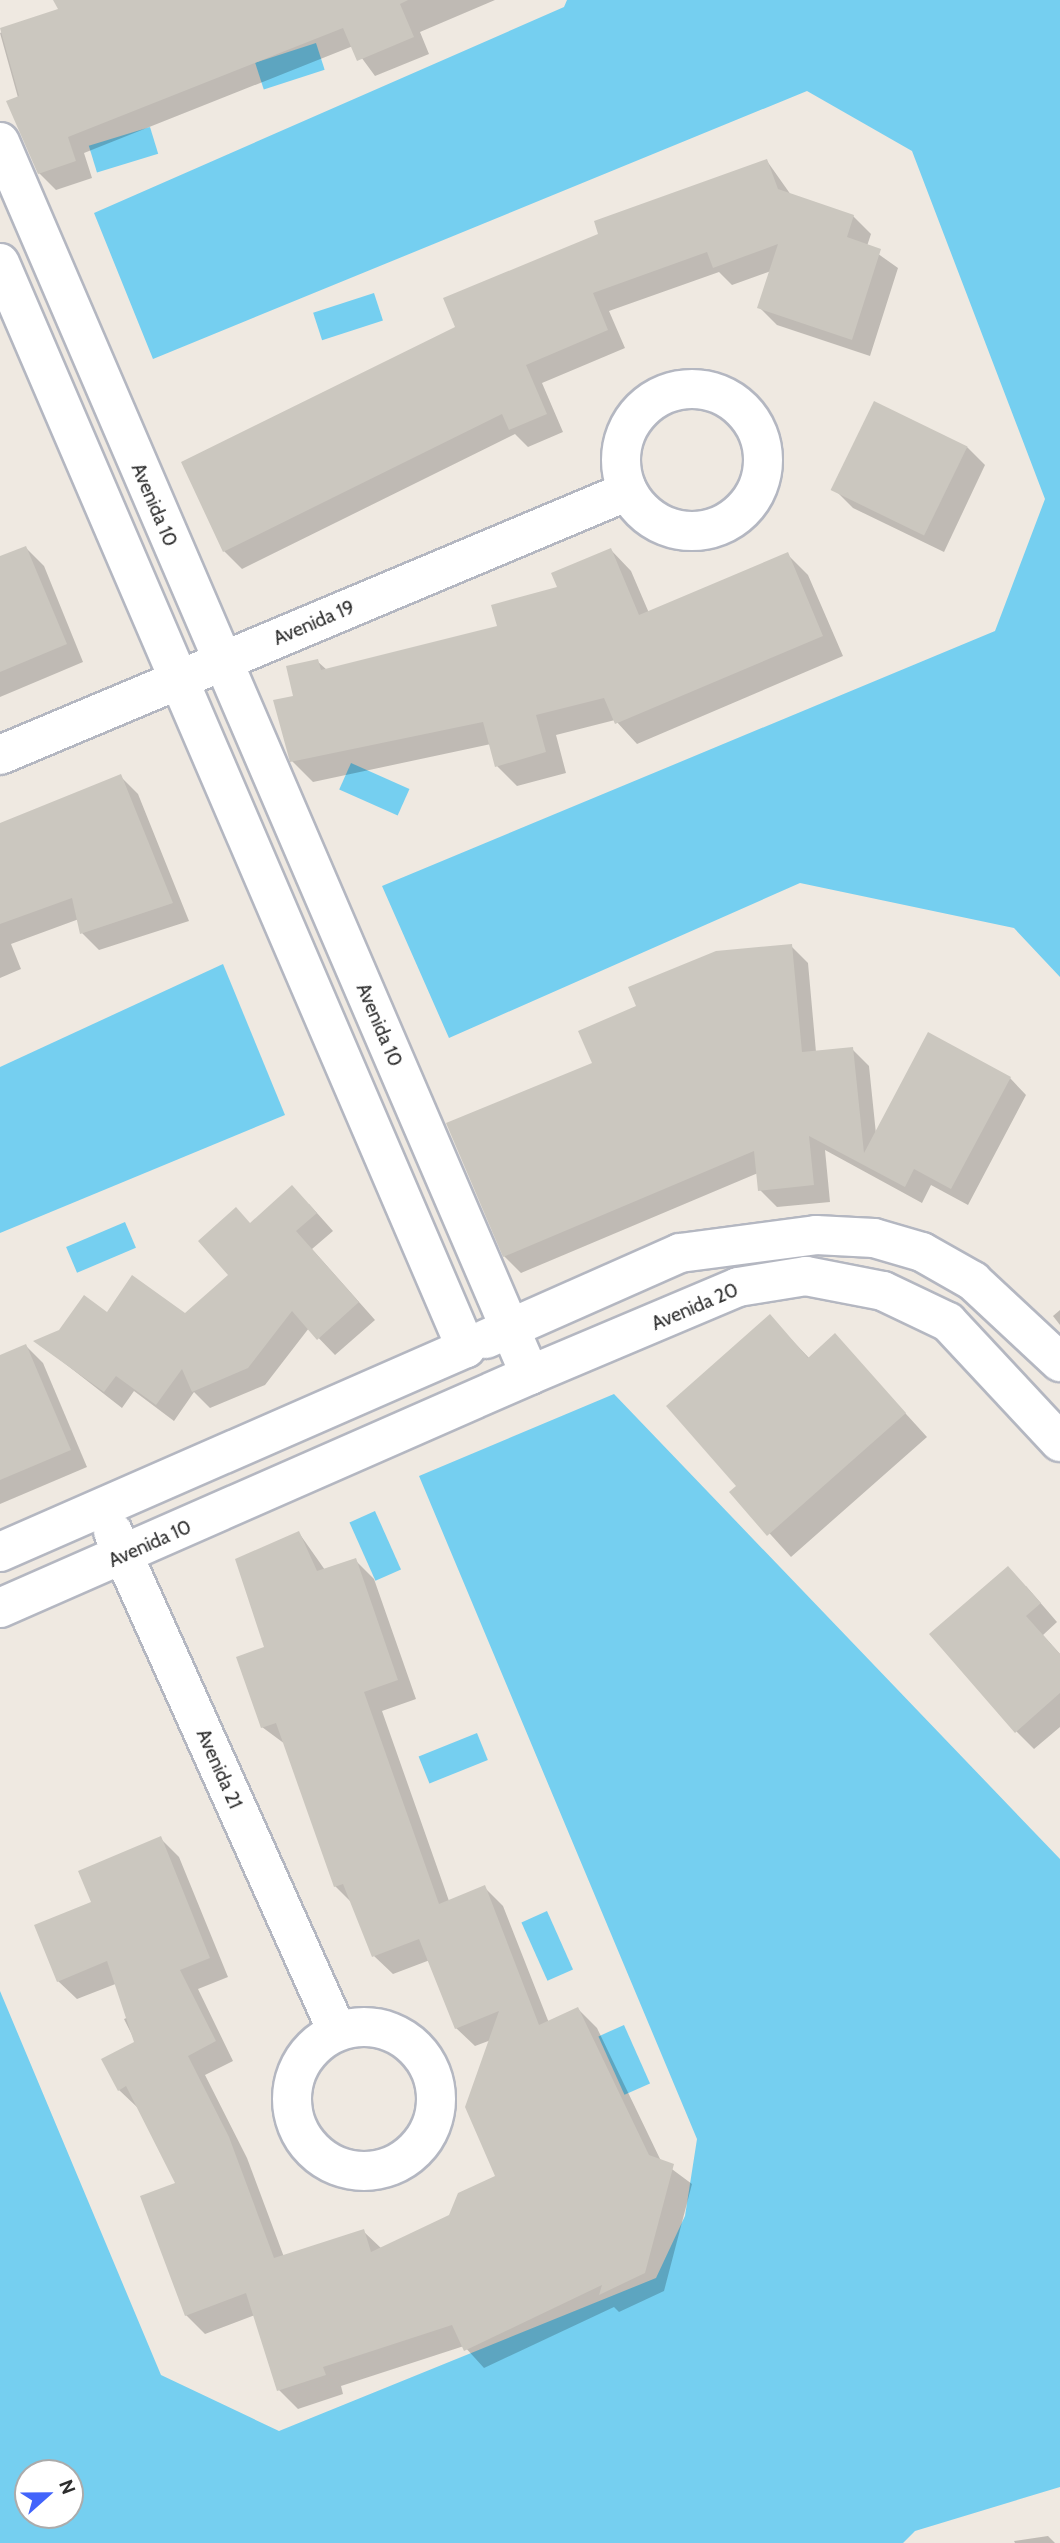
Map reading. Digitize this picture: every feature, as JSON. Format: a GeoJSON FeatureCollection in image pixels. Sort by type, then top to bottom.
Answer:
{"type":"FeatureCollection","features":[{"type":"Feature","properties":{"kind":"street","name":"Avenida 10"},"geometry":{"type":"LineString","coordinates":[[0,142],[221,662],[530,1375],[0,1608]]}},
{"type":"Feature","properties":{"kind":"street"},"geometry":{"type":"LineString","coordinates":[[0,263],[176,680],[487,1395]]}},
{"type":"Feature","properties":{"kind":"street"},"geometry":{"type":"LineString","coordinates":[[30,334],[74,315]]}},
{"type":"Feature","properties":{"kind":"street","name":"Avenida 19"},"geometry":{"type":"LineString","coordinates":[[0,755],[628,491]]}},
{"type":"Feature","properties":{"kind":"street"},"geometry":{"type":"LineString","coordinates":[[317,1006],[362,988]]}},
{"type":"Feature","properties":{"kind":"street"},"geometry":{"type":"LineString","coordinates":[[0,1552],[680,1253],[816,1235],[874,1238],[922,1252],[973,1281],[1060,1362]]}},
{"type":"Feature","properties":{"kind":"street","name":"Avenida 20"},"geometry":{"type":"LineString","coordinates":[[530,1375],[738,1287],[806,1276],[883,1291],[948,1321],[1060,1442]]}},
{"type":"Feature","properties":{"kind":"street","name":"Avenida 21"},"geometry":{"type":"LineString","coordinates":[[101,1508],[337,2031]]}},
{"type":"Feature","properties":{"kind":"water"},"geometry":{"type":"Polygon","coordinates":[[[567,0],[1060,0],[1060,977],[1014,928],[800,883],[449,1038],[382,886],[995,631],[1045,499],[912,151],[807,91],[153,359],[94,213],[564,7],[567,0]]]}},
{"type":"Feature","properties":{"kind":"water"},"geometry":{"type":"Polygon","coordinates":[[[316,43],[325,70],[264,89],[255,63],[316,43]]]}},
{"type":"Feature","properties":{"kind":"water"},"geometry":{"type":"Polygon","coordinates":[[[150,127],[158,154],[97,172],[89,146],[150,127]]]}},
{"type":"Feature","properties":{"kind":"water"},"geometry":{"type":"Polygon","coordinates":[[[374,293],[383,321],[322,340],[313,313],[374,293]]]}},
{"type":"Feature","properties":{"kind":"water"},"geometry":{"type":"Polygon","coordinates":[[[351,763],[409,789],[398,816],[339,789],[351,763]]]}},
{"type":"Feature","properties":{"kind":"water"},"geometry":{"type":"Polygon","coordinates":[[[223,964],[285,1115],[0,1233],[0,1067],[223,964]]]}},
{"type":"Feature","properties":{"kind":"water"},"geometry":{"type":"Polygon","coordinates":[[[125,1222],[136,1248],[77,1273],[66,1247],[125,1222]]]}},
{"type":"Feature","properties":{"kind":"water"},"geometry":{"type":"Polygon","coordinates":[[[614,1394],[1060,1859],[1060,2487],[915,2531],[903,2543],[0,2543],[0,1991],[161,2375],[279,2431],[656,2278],[685,2216],[697,2139],[419,1476],[614,1394]]]}},
{"type":"Feature","properties":{"kind":"water"},"geometry":{"type":"Polygon","coordinates":[[[375,1511],[401,1569],[375,1581],[349,1522],[375,1511]]]}},
{"type":"Feature","properties":{"kind":"water"},"geometry":{"type":"Polygon","coordinates":[[[477,1733],[488,1760],[429,1783],[419,1757],[477,1733]]]}},
{"type":"Feature","properties":{"kind":"water"},"geometry":{"type":"Polygon","coordinates":[[[547,1911],[573,1969],[547,1981],[521,1922],[547,1911]]]}},
{"type":"Feature","properties":{"kind":"water"},"geometry":{"type":"Polygon","coordinates":[[[624,2025],[650,2083],[624,2095],[598,2036],[624,2025]]]}},
{"type":"Feature","properties":{"kind":"building"},"geometry":{"type":"Polygon","coordinates":[[[53,0],[408,0],[400,4],[414,37],[357,61],[343,28],[68,137],[76,161],[38,174],[6,101],[19,96],[0,28],[58,9],[53,0]]]}},
{"type":"Feature","properties":{"kind":"building"},"geometry":{"type":"Polygon","coordinates":[[[767,159],[778,189],[854,215],[847,237],[881,249],[852,340],[757,308],[778,244],[713,268],[707,252],[593,293],[608,330],[526,365],[547,414],[509,430],[502,414],[223,552],[181,462],[455,327],[443,298],[598,234],[594,221],[767,159]]]}},
{"type":"Feature","properties":{"kind":"building"},"geometry":{"type":"Polygon","coordinates":[[[874,401],[967,447],[924,536],[831,490],[874,401]]]}},
{"type":"Feature","properties":{"kind":"building"},"geometry":{"type":"Polygon","coordinates":[[[26,546],[67,644],[0,672],[0,556],[26,546]]]}},
{"type":"Feature","properties":{"kind":"building"},"geometry":{"type":"Polygon","coordinates":[[[611,548],[639,615],[788,552],[823,636],[615,724],[604,698],[536,715],[546,752],[495,767],[483,722],[290,762],[273,700],[293,696],[286,666],[318,659],[321,670],[497,626],[491,605],[557,587],[551,573],[611,548]]]}},
{"type":"Feature","properties":{"kind":"building"},"geometry":{"type":"Polygon","coordinates":[[[121,774],[173,903],[80,934],[72,898],[0,924],[0,823],[121,774]]]}},
{"type":"Feature","properties":{"kind":"building"},"geometry":{"type":"Polygon","coordinates":[[[792,944],[802,1052],[853,1047],[864,1153],[928,1032],[1011,1077],[951,1189],[914,1169],[905,1187],[809,1136],[814,1185],[758,1191],[754,1151],[503,1257],[446,1123],[592,1063],[578,1031],[636,1006],[628,987],[716,951],[792,944]]]}},
{"type":"Feature","properties":{"kind":"building"},"geometry":{"type":"Polygon","coordinates":[[[292,1185],[317,1213],[296,1231],[359,1302],[317,1340],[292,1311],[248,1368],[192,1392],[182,1369],[156,1405],[116,1376],[104,1392],[33,1341],[59,1330],[84,1295],[107,1312],[132,1275],[185,1313],[228,1275],[198,1241],[236,1207],[250,1223],[292,1185]]]}},
{"type":"Feature","properties":{"kind":"building"},"geometry":{"type":"Polygon","coordinates":[[[770,1314],[808,1358],[835,1333],[906,1413],[767,1536],[729,1492],[736,1486],[666,1406],[770,1314]]]}},
{"type":"Feature","properties":{"kind":"building"},"geometry":{"type":"Polygon","coordinates":[[[26,1344],[71,1450],[0,1480],[0,1355],[26,1344]]]}},
{"type":"Feature","properties":{"kind":"building"},"geometry":{"type":"Polygon","coordinates":[[[299,1531],[317,1571],[356,1558],[398,1680],[364,1692],[439,1904],[485,1885],[539,2025],[578,2007],[649,2155],[674,2164],[645,2273],[599,2295],[602,2285],[464,2351],[452,2325],[323,2367],[326,2375],[277,2391],[246,2293],[185,2316],[140,2196],[175,2183],[126,2086],[118,2091],[101,2059],[134,2042],[107,1961],[57,1982],[34,1925],[91,1902],[78,1871],[161,1836],[210,1958],[180,1970],[216,2041],[188,2056],[229,2137],[274,2258],[364,2229],[371,2252],[449,2215],[458,2193],[495,2176],[465,2107],[499,2011],[455,2029],[419,1939],[372,1957],[343,1884],[334,1887],[276,1723],[261,1728],[236,1657],[264,1647],[235,1559],[299,1531]]]}},
{"type":"Feature","properties":{"kind":"building"},"geometry":{"type":"Polygon","coordinates":[[[1008,1566],[1041,1603],[1026,1616],[1060,1654],[1060,1693],[1015,1733],[929,1634],[1008,1566]]]}}]}
